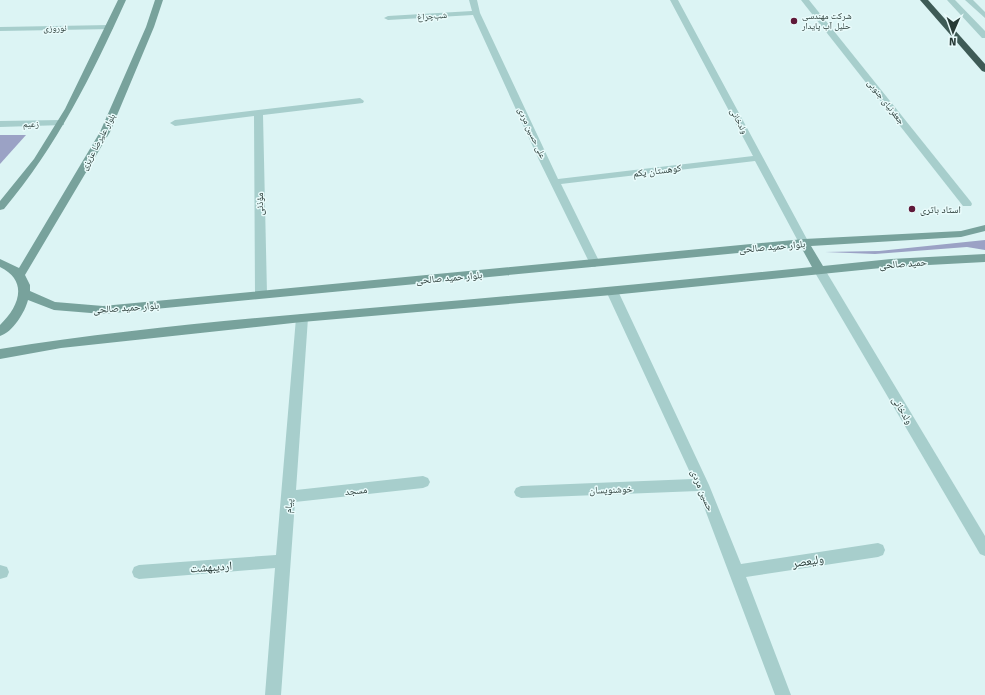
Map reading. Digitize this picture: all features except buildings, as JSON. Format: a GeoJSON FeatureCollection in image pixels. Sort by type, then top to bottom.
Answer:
{"type":"FeatureCollection","features":[{"type":"Feature","properties":{"kind":"highway"},"geometry":{"type":"LineString","coordinates":[[924,0],[985,69]]}},
{"type":"Feature","properties":{"kind":"main road"},"geometry":{"type":"LineString","coordinates":[[0,207],[36,165],[61,123],[110,27],[122,0]]}},
{"type":"Feature","properties":{"kind":"main road","name":"بلوار علیرضا عزیزی"},"geometry":{"type":"LineString","coordinates":[[20,275],[105,132],[150,27],[159,0]]}},
{"type":"Feature","properties":{"kind":"main road","name":"بلوار حمید صالحی"},"geometry":{"type":"LineString","coordinates":[[25,294],[54,306],[103,310],[804,243],[961,234],[985,228]]}},
{"type":"Feature","properties":{"kind":"main road"},"geometry":{"type":"LineString","coordinates":[[0,354],[61,344],[302,318],[820,271],[804,243]]}},
{"type":"Feature","properties":{"kind":"main road","name":"حمید صالحی"},"geometry":{"type":"LineString","coordinates":[[820,271],[890,263],[985,258]]}},
{"type":"Feature","properties":{"kind":"main road"},"geometry":{"type":"LineString","coordinates":[[0,263],[8,265],[20,275],[24,284],[25,294],[19,310],[7,326],[0,332]]}},
{"type":"Feature","properties":{"kind":"street","name":"علی حسین مردی"},"geometry":{"type":"LineString","coordinates":[[473,0],[476,13],[555,182],[595,263]]}},
{"type":"Feature","properties":{"kind":"street","name":"ولدخانی"},"geometry":{"type":"LineString","coordinates":[[674,0],[804,243]]}},
{"type":"Feature","properties":{"kind":"street","name":"جعفرنیای جنوبی"},"geometry":{"type":"LineString","coordinates":[[805,0],[966,204]]}},
{"type":"Feature","properties":{"kind":"street"},"geometry":{"type":"LineString","coordinates":[[951,0],[985,36]]}},
{"type":"Feature","properties":{"kind":"street"},"geometry":{"type":"LineString","coordinates":[[969,0],[985,16]]}},
{"type":"Feature","properties":{"kind":"street","name":"شب‌چراغ"},"geometry":{"type":"LineString","coordinates":[[388,18],[476,13]]}},
{"type":"Feature","properties":{"kind":"street","name":"نوروزی"},"geometry":{"type":"LineString","coordinates":[[0,29],[110,27]]}},
{"type":"Feature","properties":{"kind":"street"},"geometry":{"type":"LineString","coordinates":[[175,123],[360,101]]}},
{"type":"Feature","properties":{"kind":"street","name":"مؤذنی"},"geometry":{"type":"LineString","coordinates":[[258,113],[261,294]]}},
{"type":"Feature","properties":{"kind":"street","name":"زعیم"},"geometry":{"type":"LineString","coordinates":[[0,124],[61,123]]}},
{"type":"Feature","properties":{"kind":"street","name":"کوهستان یکم"},"geometry":{"type":"LineString","coordinates":[[555,182],[759,158]]}},
{"type":"Feature","properties":{"kind":"street","name":"ولدخانی"},"geometry":{"type":"LineString","coordinates":[[820,271],[985,549]]}},
{"type":"Feature","properties":{"kind":"street","name":"حسین مردی"},"geometry":{"type":"LineString","coordinates":[[612,291],[702,485],[737,572],[782,695]]}},
{"type":"Feature","properties":{"kind":"street","name":"پیام"},"geometry":{"type":"LineString","coordinates":[[273,695],[302,318]]}},
{"type":"Feature","properties":{"kind":"street","name":"مسجد"},"geometry":{"type":"LineString","coordinates":[[288,497],[423,482]]}},
{"type":"Feature","properties":{"kind":"street","name":"خوشنویسان"},"geometry":{"type":"LineString","coordinates":[[521,492],[702,485]]}},
{"type":"Feature","properties":{"kind":"street","name":"ولیعصر"},"geometry":{"type":"LineString","coordinates":[[737,572],[878,550]]}},
{"type":"Feature","properties":{"kind":"street","name":"اردیبهشت"},"geometry":{"type":"LineString","coordinates":[[139,572],[283,561]]}},
{"type":"Feature","properties":{"kind":"shaded area"},"geometry":{"type":"Polygon","coordinates":[[[0,135],[26,135],[0,164],[0,135]]]}},
{"type":"Feature","properties":{"kind":"shaded area"},"geometry":{"type":"Polygon","coordinates":[[[985,240],[985,250],[967,247],[875,254],[825,252],[879,251],[985,240]]]}},
{"type":"Feature","properties":{"kind":"place","name":"شرکت مهندسی حلیل آب پایدار"},"geometry":{"type":"Point","coordinates":[794,21]}},
{"type":"Feature","properties":{"kind":"place","name":"استاد باتری"},"geometry":{"type":"Point","coordinates":[912,209]}}]}
